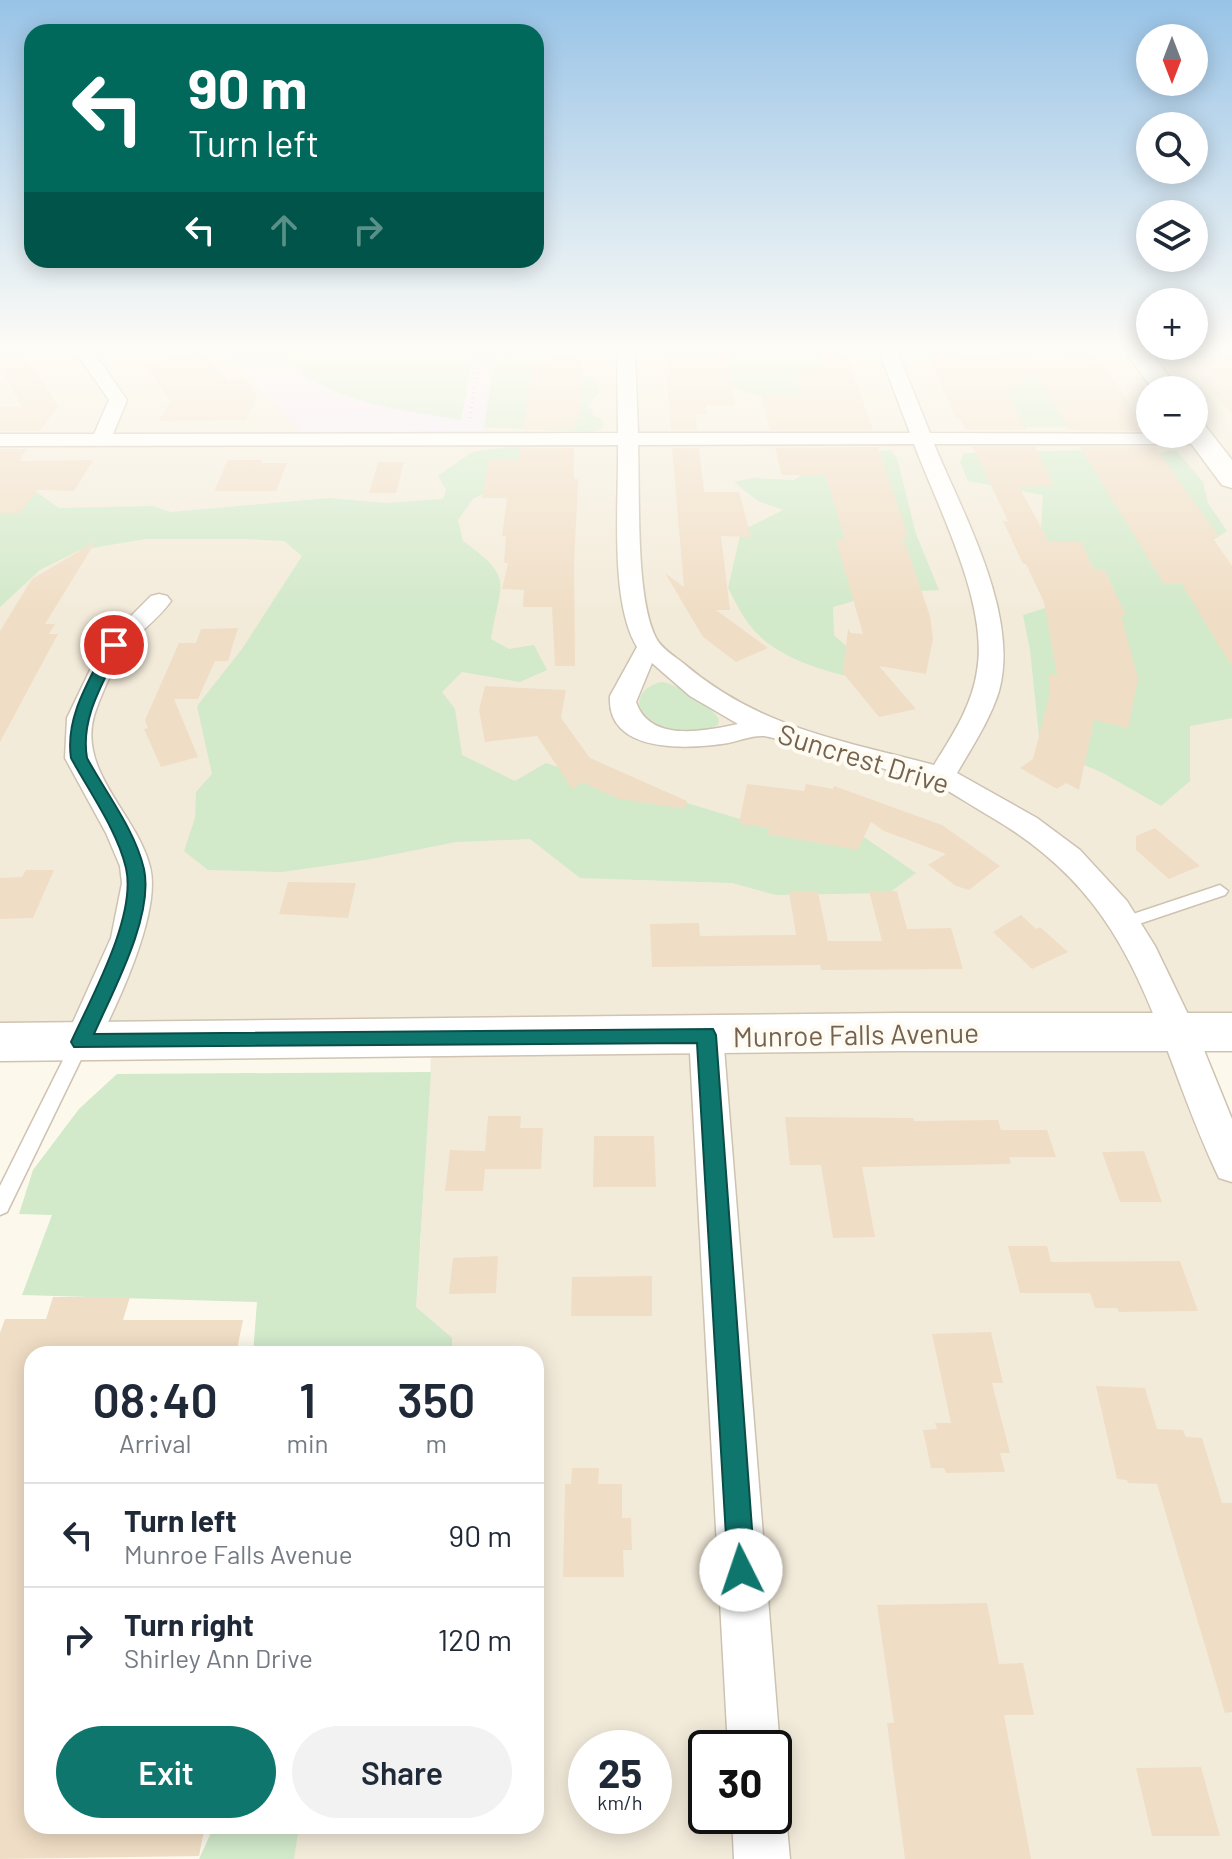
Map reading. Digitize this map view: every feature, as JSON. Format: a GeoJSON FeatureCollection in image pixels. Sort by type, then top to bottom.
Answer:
{"type":"FeatureCollection","features":[{"type":"Feature","properties":{"kind":"street","name":"Suncrest Drive"},"geometry":{"type":"LineString","coordinates":[[628,438],[632,595],[643,637],[649,647],[699,690],[766,727],[941,776],[1050,841],[1086,874],[1139,946],[1180,1033],[1232,1165]]}},
{"type":"Feature","properties":{"kind":"street"},"geometry":{"type":"LineString","coordinates":[[0,440],[701,438]]}},
{"type":"Feature","properties":{"kind":"street"},"geometry":{"type":"LineString","coordinates":[[922,438],[984,597],[994,651],[984,699],[973,724],[941,776]]}},
{"type":"Feature","properties":{"kind":"street"},"geometry":{"type":"LineString","coordinates":[[1208,447],[1232,479]]}},
{"type":"Feature","properties":{"kind":"street"},"geometry":{"type":"LineString","coordinates":[[81,1042],[127,938],[137,883],[135,866],[121,833],[79,758],[80,718],[114,645],[159,601]]}},
{"type":"Feature","properties":{"kind":"street","name":"Suncrest Drive"},"geometry":{"type":"LineString","coordinates":[[649,647],[625,692],[623,703],[634,725],[663,737],[695,740],[766,727]]}},
{"type":"Feature","properties":{"kind":"street","name":"Munroe Falls Avenue"},"geometry":{"type":"LineString","coordinates":[[0,1042],[1232,1032]]}},
{"type":"Feature","properties":{"kind":"street"},"geometry":{"type":"LineString","coordinates":[[706,1035],[753,1730]]}},
{"type":"Feature","properties":{"kind":"street"},"geometry":{"type":"LineString","coordinates":[[760,1834],[762,1859]]}},
{"type":"Feature","properties":{"kind":"lane"},"geometry":{"type":"LineString","coordinates":[[1124,923],[1220,891]]}},
{"type":"Feature","properties":{"kind":"lane"},"geometry":{"type":"LineString","coordinates":[[0,1206],[81,1042]]}},
{"type":"Feature","properties":{"kind":"shaded area"},"geometry":{"type":"Polygon","coordinates":[[[0,438],[1136,438],[1136,448],[1208,448],[1208,438],[1232,438],[1232,1032],[1181,1033],[1232,1165],[1232,1859],[274,1859],[278,1834],[544,1834],[544,1346],[358,1346],[420,1247],[432,1039],[0,1042],[0,438]]]}},
{"type":"Feature","properties":{"kind":"shaded area"},"geometry":{"type":"Polygon","coordinates":[[[306,438],[482,438],[482,439],[306,438]]]}},
{"type":"Feature","properties":{"kind":"green space"},"geometry":{"type":"Polygon","coordinates":[[[509,447],[539,448],[543,464],[473,499],[458,520],[463,541],[498,573],[500,593],[491,639],[509,649],[534,645],[547,670],[520,682],[462,672],[442,692],[455,709],[462,755],[515,781],[546,763],[625,789],[641,789],[753,823],[864,837],[916,873],[889,893],[776,895],[732,883],[580,878],[530,839],[456,842],[366,860],[282,872],[208,870],[184,851],[195,818],[196,792],[212,774],[197,706],[242,649],[302,556],[284,541],[245,539],[146,539],[80,550],[40,570],[0,607],[0,500],[35,491],[59,508],[153,506],[171,512],[329,498],[386,503],[443,499],[446,490],[438,476],[472,452],[509,447]]]}},
{"type":"Feature","properties":{"kind":"green space"},"geometry":{"type":"Polygon","coordinates":[[[891,450],[897,458],[916,534],[939,590],[882,593],[833,607],[834,635],[869,666],[878,683],[806,664],[772,646],[746,620],[728,588],[741,531],[783,510],[758,501],[734,482],[754,478],[794,480],[833,455],[891,450]]]}},
{"type":"Feature","properties":{"kind":"green space"},"geometry":{"type":"Polygon","coordinates":[[[1095,450],[1157,453],[1176,450],[1203,482],[1208,503],[1227,531],[1185,559],[1232,642],[1232,718],[1190,726],[1190,781],[1161,806],[1103,773],[1040,746],[1030,650],[1023,615],[1083,596],[1044,539],[1041,526],[1043,495],[968,481],[960,462],[964,453],[1095,450]]]}},
{"type":"Feature","properties":{"kind":"green space"},"geometry":{"type":"Polygon","coordinates":[[[661,682],[675,686],[701,702],[719,719],[718,725],[699,732],[680,732],[644,718],[639,705],[641,695],[661,682]]]}},
{"type":"Feature","properties":{"kind":"green space"},"geometry":{"type":"Polygon","coordinates":[[[431,1072],[416,1307],[452,1338],[452,1346],[254,1346],[257,1302],[22,1295],[52,1215],[19,1214],[33,1170],[79,1109],[117,1074],[431,1072]]]}},
{"type":"Feature","properties":{"kind":"green space"},"geometry":{"type":"Polygon","coordinates":[[[210,1834],[298,1834],[294,1859],[199,1859],[210,1834]]]}},
{"type":"Feature","properties":{"kind":"building"},"geometry":{"type":"Polygon","coordinates":[[[878,447],[908,537],[903,537],[930,616],[933,639],[926,674],[879,666],[916,709],[879,717],[843,673],[848,629],[851,633],[863,634],[836,540],[845,540],[826,476],[782,475],[775,448],[878,447]]]}},
{"type":"Feature","properties":{"kind":"building"},"geometry":{"type":"Polygon","coordinates":[[[973,447],[1035,447],[1054,486],[1019,487],[1049,542],[1081,542],[1094,569],[1104,569],[1126,615],[1121,615],[1138,679],[1128,728],[1094,720],[1079,790],[1066,783],[1057,789],[1020,768],[1033,759],[1050,693],[1050,674],[1057,675],[1044,602],[1003,521],[1008,521],[973,447]]]}},
{"type":"Feature","properties":{"kind":"building"},"geometry":{"type":"Polygon","coordinates":[[[1080,447],[1156,448],[1219,537],[1212,537],[1232,566],[1232,667],[1182,584],[1164,584],[1080,447]]]}},
{"type":"Feature","properties":{"kind":"building"},"geometry":{"type":"Polygon","coordinates":[[[520,448],[574,448],[574,479],[578,479],[574,565],[575,666],[555,666],[552,607],[523,607],[524,590],[502,589],[508,563],[504,563],[506,536],[502,536],[507,498],[482,498],[489,460],[519,460],[520,448]]]}},
{"type":"Feature","properties":{"kind":"building"},"geometry":{"type":"Polygon","coordinates":[[[672,448],[699,448],[704,492],[739,492],[751,537],[721,536],[730,610],[716,610],[768,648],[736,662],[703,637],[665,573],[684,587],[672,448]]]}},
{"type":"Feature","properties":{"kind":"building"},"geometry":{"type":"Polygon","coordinates":[[[0,449],[27,449],[19,461],[93,460],[74,491],[37,490],[20,513],[0,513],[0,449]]]}},
{"type":"Feature","properties":{"kind":"building"},"geometry":{"type":"Polygon","coordinates":[[[228,460],[287,463],[276,491],[214,491],[228,460]]]}},
{"type":"Feature","properties":{"kind":"building"},"geometry":{"type":"Polygon","coordinates":[[[378,462],[404,462],[396,493],[369,493],[378,462]]]}},
{"type":"Feature","properties":{"kind":"building"},"geometry":{"type":"Polygon","coordinates":[[[96,541],[45,624],[55,624],[49,634],[58,634],[0,742],[0,631],[32,579],[96,541]]]}},
{"type":"Feature","properties":{"kind":"building"},"geometry":{"type":"Polygon","coordinates":[[[238,628],[228,661],[215,661],[198,699],[174,699],[198,757],[161,767],[144,729],[148,728],[145,720],[179,643],[196,643],[201,629],[238,628]]]}},
{"type":"Feature","properties":{"kind":"building"},"geometry":{"type":"Polygon","coordinates":[[[485,686],[566,690],[561,718],[590,758],[687,801],[685,809],[620,799],[581,782],[573,790],[537,736],[485,742],[479,710],[485,686]]]}},
{"type":"Feature","properties":{"kind":"building"},"geometry":{"type":"Polygon","coordinates":[[[747,784],[804,791],[806,784],[833,789],[834,786],[942,825],[1000,866],[969,890],[956,886],[928,865],[946,854],[884,831],[871,822],[858,850],[767,834],[769,828],[739,824],[747,784]]]}},
{"type":"Feature","properties":{"kind":"building"},"geometry":{"type":"Polygon","coordinates":[[[1155,828],[1200,866],[1169,879],[1136,850],[1136,836],[1155,828]]]}},
{"type":"Feature","properties":{"kind":"building"},"geometry":{"type":"Polygon","coordinates":[[[26,870],[54,870],[33,918],[0,919],[0,878],[22,877],[26,870]]]}},
{"type":"Feature","properties":{"kind":"building"},"geometry":{"type":"Polygon","coordinates":[[[288,882],[356,883],[348,918],[279,914],[288,882]]]}},
{"type":"Feature","properties":{"kind":"building"},"geometry":{"type":"Polygon","coordinates":[[[869,891],[897,891],[907,929],[951,928],[963,969],[821,970],[820,965],[652,967],[650,924],[699,923],[700,936],[796,935],[789,892],[818,892],[828,941],[882,941],[869,891]]]}},
{"type":"Feature","properties":{"kind":"building"},"geometry":{"type":"Polygon","coordinates":[[[1021,915],[1068,952],[1032,969],[993,932],[1021,915]]]}},
{"type":"Feature","properties":{"kind":"building"},"geometry":{"type":"Polygon","coordinates":[[[488,1116],[521,1116],[520,1128],[543,1128],[541,1169],[485,1169],[483,1191],[445,1191],[450,1150],[485,1151],[488,1116]]]}},
{"type":"Feature","properties":{"kind":"building"},"geometry":{"type":"Polygon","coordinates":[[[785,1117],[998,1120],[1001,1130],[1047,1130],[1056,1157],[1009,1157],[1011,1164],[862,1167],[875,1237],[833,1238],[821,1165],[790,1165],[785,1117]]]}},
{"type":"Feature","properties":{"kind":"building"},"geometry":{"type":"Polygon","coordinates":[[[594,1136],[654,1136],[656,1187],[593,1187],[594,1136]]]}},
{"type":"Feature","properties":{"kind":"building"},"geometry":{"type":"Polygon","coordinates":[[[1144,1151],[1162,1202],[1120,1202],[1102,1152],[1144,1151]]]}},
{"type":"Feature","properties":{"kind":"building"},"geometry":{"type":"Polygon","coordinates":[[[1008,1246],[1047,1246],[1051,1262],[1180,1261],[1198,1311],[1119,1312],[1117,1308],[1095,1308],[1090,1293],[1020,1293],[1008,1246]]]}},
{"type":"Feature","properties":{"kind":"building"},"geometry":{"type":"Polygon","coordinates":[[[498,1256],[496,1293],[449,1294],[453,1258],[498,1256]]]}},
{"type":"Feature","properties":{"kind":"building"},"geometry":{"type":"Polygon","coordinates":[[[652,1276],[652,1316],[571,1316],[572,1277],[652,1276]]]}},
{"type":"Feature","properties":{"kind":"building"},"geometry":{"type":"Polygon","coordinates":[[[53,1297],[130,1297],[123,1320],[243,1320],[238,1346],[24,1346],[24,1834],[203,1834],[199,1856],[0,1859],[0,1333],[5,1319],[46,1319],[53,1297]]]}},
{"type":"Feature","properties":{"kind":"building"},"geometry":{"type":"Polygon","coordinates":[[[991,1332],[1003,1383],[992,1383],[1010,1453],[1000,1453],[1005,1472],[946,1473],[944,1468],[931,1468],[923,1430],[937,1429],[935,1423],[951,1423],[932,1334],[991,1332]]]}},
{"type":"Feature","properties":{"kind":"building"},"geometry":{"type":"Polygon","coordinates":[[[1096,1386],[1145,1388],[1157,1429],[1183,1430],[1186,1437],[1202,1438],[1222,1503],[1232,1503],[1232,1712],[1225,1713],[1157,1484],[1128,1483],[1127,1480],[1117,1479],[1096,1386]]]}},
{"type":"Feature","properties":{"kind":"building"},"geometry":{"type":"Polygon","coordinates":[[[572,1468],[599,1468],[598,1484],[622,1484],[622,1518],[631,1518],[632,1550],[623,1550],[624,1577],[563,1577],[565,1484],[571,1484],[572,1468]]]}},
{"type":"Feature","properties":{"kind":"building"},"geometry":{"type":"Polygon","coordinates":[[[987,1603],[999,1664],[1023,1663],[1034,1715],[1004,1715],[1031,1859],[905,1859],[887,1723],[894,1723],[877,1605],[987,1603]]]}},
{"type":"Feature","properties":{"kind":"building"},"geometry":{"type":"Polygon","coordinates":[[[1201,1767],[1220,1836],[1152,1836],[1136,1768],[1201,1767]]]}},
{"type":"Feature","properties":{"kind":"route"},"geometry":{"type":"LineString","coordinates":[[114,645],[80,718],[77,744],[79,758],[121,833],[135,866],[137,883],[133,919],[127,938],[81,1042],[706,1035],[741,1570]]}}]}
